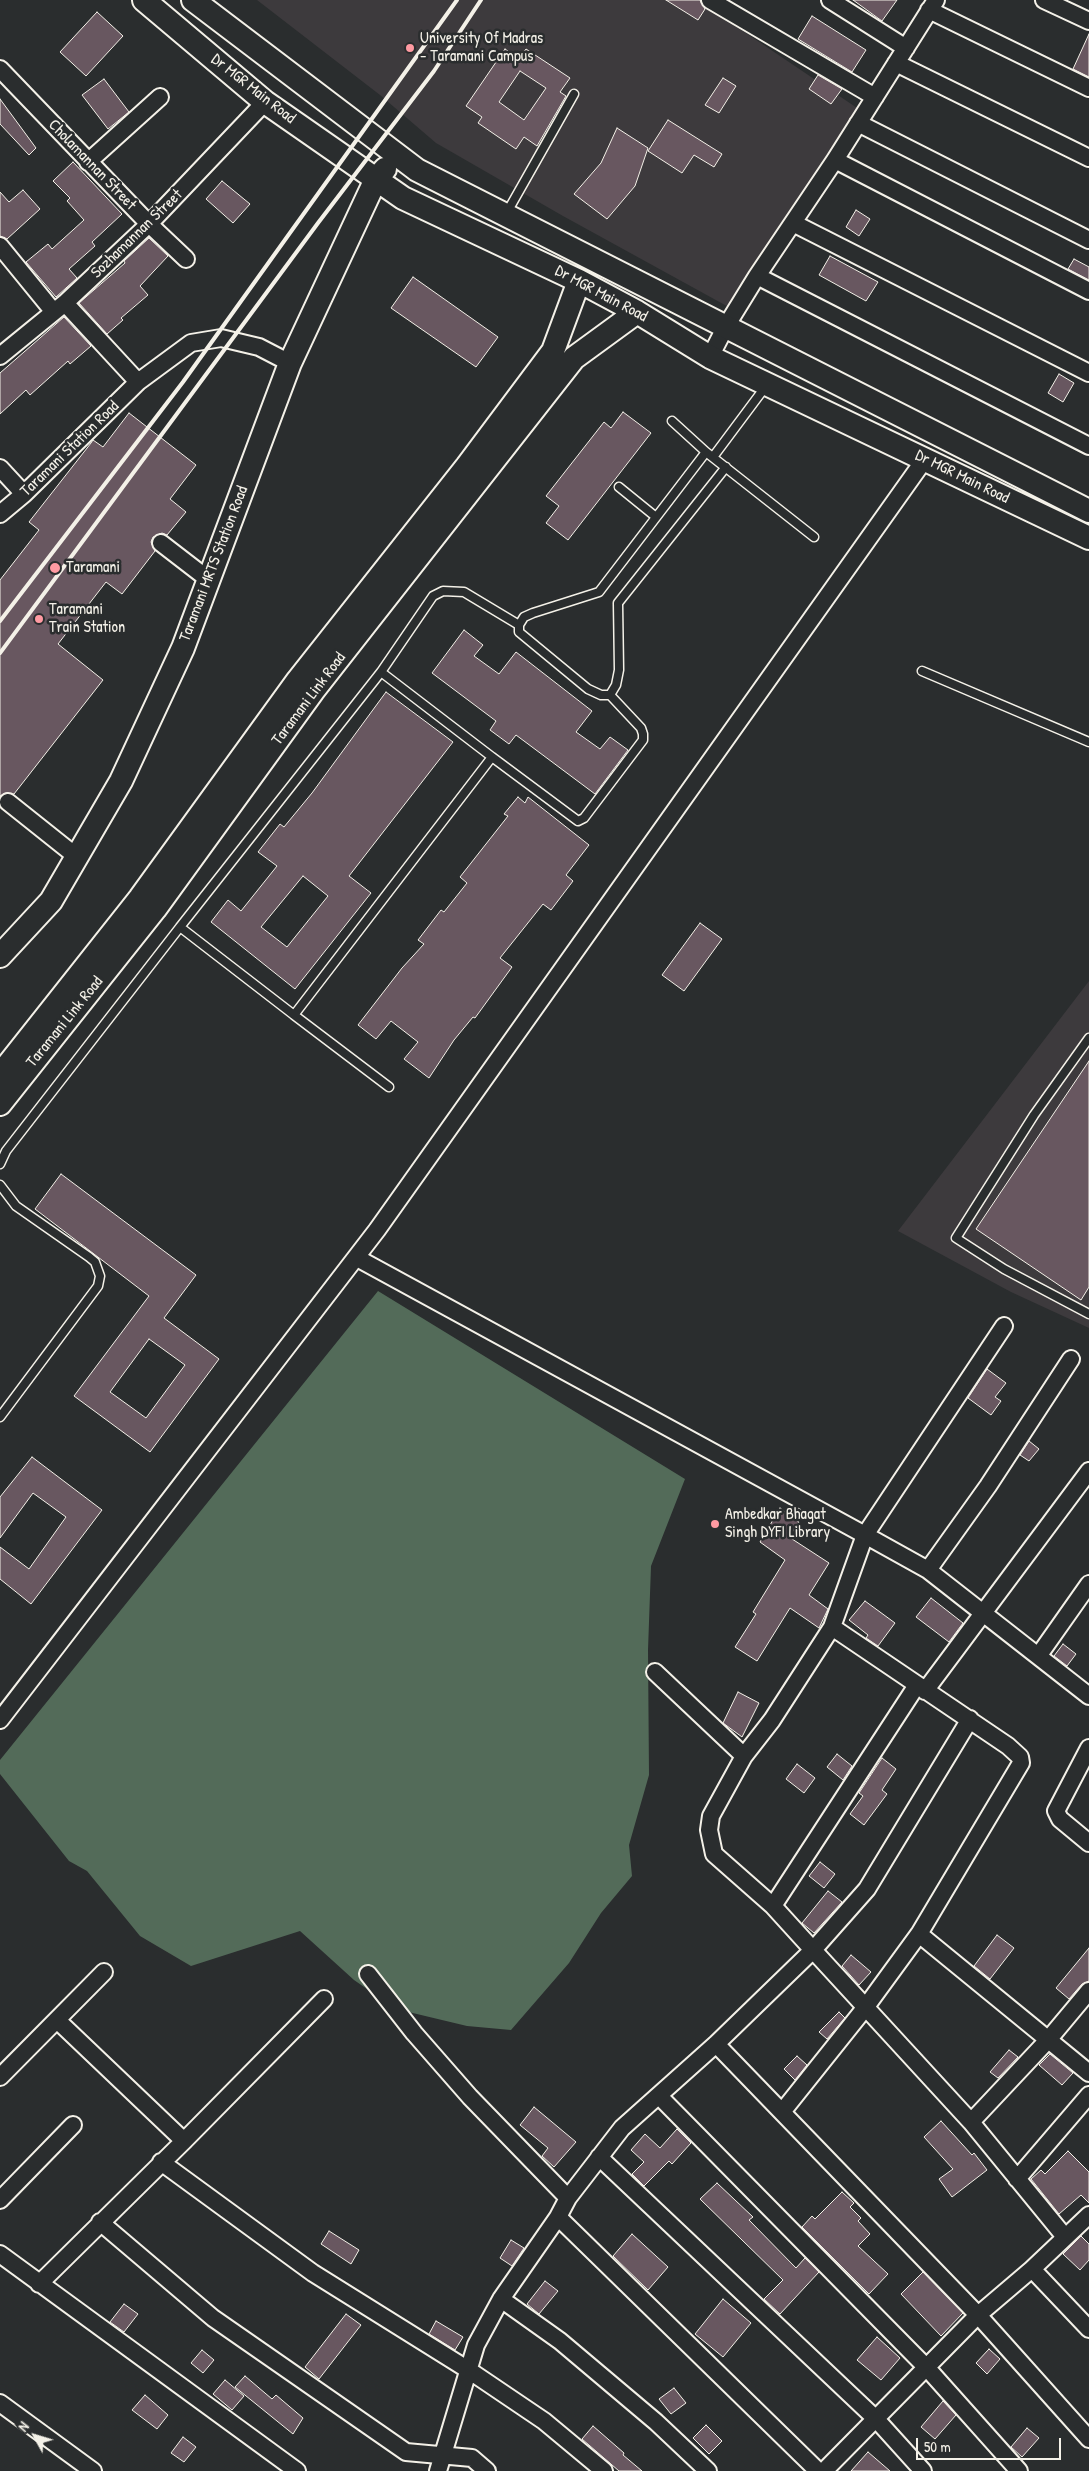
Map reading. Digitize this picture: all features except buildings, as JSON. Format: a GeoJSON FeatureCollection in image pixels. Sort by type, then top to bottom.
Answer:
{"type":"FeatureCollection","features":[{"type":"Feature","properties":{"kind":"street","name":"Dr MGR Main Road"},"geometry":{"type":"LineString","coordinates":[[144,0],[265,102],[403,198],[579,282],[637,312],[710,358],[768,383],[1089,538]]}},
{"type":"Feature","properties":{"kind":"street","name":"Dr MGR Main Road"},"geometry":{"type":"LineString","coordinates":[[193,0],[417,170],[725,328],[1089,511]]}},
{"type":"Feature","properties":{"kind":"street"},"geometry":{"type":"LineString","coordinates":[[710,0],[875,97]]}},
{"type":"Feature","properties":{"kind":"street"},"geometry":{"type":"LineString","coordinates":[[830,0],[906,48]]}},
{"type":"Feature","properties":{"kind":"street"},"geometry":{"type":"LineString","coordinates":[[1044,0],[1089,21]]}},
{"type":"Feature","properties":{"kind":"street"},"geometry":{"type":"LineString","coordinates":[[710,358],[725,328],[757,276],[835,160],[932,5],[1089,88]]}},
{"type":"Feature","properties":{"kind":"street"},"geometry":{"type":"LineString","coordinates":[[896,64],[1089,158]]}},
{"type":"Feature","properties":{"kind":"street","name":"Cholamannan Street"},"geometry":{"type":"LineString","coordinates":[[0,69],[88,162],[186,259]]}},
{"type":"Feature","properties":{"kind":"street"},"geometry":{"type":"LineString","coordinates":[[88,162],[160,97]]}},
{"type":"Feature","properties":{"kind":"street","name":"Sozhamannan Street"},"geometry":{"type":"LineString","coordinates":[[0,356],[59,307],[149,224],[265,102]]}},
{"type":"Feature","properties":{"kind":"street"},"geometry":{"type":"LineString","coordinates":[[858,124],[1089,240]]}},
{"type":"Feature","properties":{"kind":"street","name":"Taramani MRTS Station Road"},"geometry":{"type":"LineString","coordinates":[[0,956],[51,901],[121,781],[183,648],[290,363],[376,179],[396,154]]}},
{"type":"Feature","properties":{"kind":"street"},"geometry":{"type":"LineString","coordinates":[[835,160],[1089,291]]}},
{"type":"Feature","properties":{"kind":"street"},"geometry":{"type":"LineString","coordinates":[[793,223],[1089,373]]}},
{"type":"Feature","properties":{"kind":"street"},"geometry":{"type":"LineString","coordinates":[[0,246],[59,307],[138,382]]}},
{"type":"Feature","properties":{"kind":"street"},"geometry":{"type":"LineString","coordinates":[[757,276],[1089,446]]}},
{"type":"Feature","properties":{"kind":"street","name":"Taramani Link Road"},"geometry":{"type":"LineString","coordinates":[[0,1074],[140,898],[298,680],[467,466],[553,351],[579,282]]}},
{"type":"Feature","properties":{"kind":"street","name":"Taramani Link Road"},"geometry":{"type":"LineString","coordinates":[[0,1104],[156,909],[312,691],[574,358],[637,312]]}},
{"type":"Feature","properties":{"kind":"street","name":"Taramani Station Road"},"geometry":{"type":"LineString","coordinates":[[0,514],[24,494],[138,382],[191,343],[221,338],[259,348],[290,363]]}},
{"type":"Feature","properties":{"kind":"street"},"geometry":{"type":"LineString","coordinates":[[0,1720],[357,1258],[925,459]]}},
{"type":"Feature","properties":{"kind":"street"},"geometry":{"type":"LineString","coordinates":[[0,468],[24,494]]}},
{"type":"Feature","properties":{"kind":"street"},"geometry":{"type":"LineString","coordinates":[[161,544],[209,580]]}},
{"type":"Feature","properties":{"kind":"street"},"geometry":{"type":"LineString","coordinates":[[8,802],[77,857]]}},
{"type":"Feature","properties":{"kind":"street"},"geometry":{"type":"LineString","coordinates":[[357,1258],[928,1570],[1089,1696]]}},
{"type":"Feature","properties":{"kind":"street"},"geometry":{"type":"LineString","coordinates":[[1004,1326],[865,1535],[832,1627],[772,1720],[744,1756],[711,1816],[710,1843],[714,1854],[772,1906],[971,2122],[1065,2237]]}},
{"type":"Feature","properties":{"kind":"street"},"geometry":{"type":"LineString","coordinates":[[928,1570],[988,1486],[1071,1359]]}},
{"type":"Feature","properties":{"kind":"street"},"geometry":{"type":"LineString","coordinates":[[772,1906],[921,1688],[982,1613],[1089,1471]]}},
{"type":"Feature","properties":{"kind":"street"},"geometry":{"type":"LineString","coordinates":[[1039,1655],[1089,1584]]}},
{"type":"Feature","properties":{"kind":"street"},"geometry":{"type":"LineString","coordinates":[[782,2112],[864,2008],[919,1934],[1020,1764],[1020,1757],[1014,1750],[832,1627]]}},
{"type":"Feature","properties":{"kind":"street"},"geometry":{"type":"LineString","coordinates":[[655,1672],[744,1756]]}},
{"type":"Feature","properties":{"kind":"street"},"geometry":{"type":"LineString","coordinates":[[438,2471],[470,2371],[476,2345],[501,2299],[558,2217],[568,2198],[622,2128],[716,2044],[812,1950],[866,1889],[970,1719]]}},
{"type":"Feature","properties":{"kind":"street"},"geometry":{"type":"LineString","coordinates":[[1089,1748],[1056,1811],[1060,1819],[1089,1843]]}},
{"type":"Feature","properties":{"kind":"street"},"geometry":{"type":"LineString","coordinates":[[919,1934],[1089,2074]]}},
{"type":"Feature","properties":{"kind":"street"},"geometry":{"type":"LineString","coordinates":[[0,2077],[104,1972]]}},
{"type":"Feature","properties":{"kind":"street"},"geometry":{"type":"LineString","coordinates":[[368,1974],[414,2032],[470,2097],[568,2198]]}},
{"type":"Feature","properties":{"kind":"street"},"geometry":{"type":"LineString","coordinates":[[971,2122],[1048,2040],[1089,1991]]}},
{"type":"Feature","properties":{"kind":"street"},"geometry":{"type":"LineString","coordinates":[[39,2284],[324,1999]]}},
{"type":"Feature","properties":{"kind":"street"},"geometry":{"type":"LineString","coordinates":[[57,2020],[184,2141]]}},
{"type":"Feature","properties":{"kind":"street"},"geometry":{"type":"LineString","coordinates":[[716,2044],[978,2315],[1089,2439]]}},
{"type":"Feature","properties":{"kind":"street"},"geometry":{"type":"LineString","coordinates":[[1017,2179],[1089,2095]]}},
{"type":"Feature","properties":{"kind":"street"},"geometry":{"type":"LineString","coordinates":[[659,2096],[927,2368],[1019,2471]]}},
{"type":"Feature","properties":{"kind":"street"},"geometry":{"type":"LineString","coordinates":[[0,2200],[73,2126]]}},
{"type":"Feature","properties":{"kind":"street"},"geometry":{"type":"LineString","coordinates":[[599,2157],[876,2419],[923,2471]]}},
{"type":"Feature","properties":{"kind":"street"},"geometry":{"type":"LineString","coordinates":[[161,2162],[313,2273],[470,2371],[544,2421],[604,2471]]}},
{"type":"Feature","properties":{"kind":"street"},"geometry":{"type":"LineString","coordinates":[[558,2217],[818,2471]]}},
{"type":"Feature","properties":{"kind":"street"},"geometry":{"type":"LineString","coordinates":[[824,2471],[978,2315],[1032,2269],[1088,2217]]}},
{"type":"Feature","properties":{"kind":"street"},"geometry":{"type":"LineString","coordinates":[[100,2222],[213,2318],[398,2447],[406,2452],[472,2458],[487,2471]]}},
{"type":"Feature","properties":{"kind":"street"},"geometry":{"type":"LineString","coordinates":[[0,2254],[297,2471]]}},
{"type":"Feature","properties":{"kind":"street"},"geometry":{"type":"LineString","coordinates":[[1032,2269],[1089,2329]]}},
{"type":"Feature","properties":{"kind":"street"},"geometry":{"type":"LineString","coordinates":[[501,2299],[560,2341],[656,2422],[708,2471]]}},
{"type":"Feature","properties":{"kind":"street"},"geometry":{"type":"LineString","coordinates":[[0,2403],[93,2471]]}},
{"type":"Feature","properties":{"kind":"lane"},"geometry":{"type":"LineString","coordinates":[[505,215],[574,94]]}},
{"type":"Feature","properties":{"kind":"lane"},"geometry":{"type":"LineString","coordinates":[[713,457],[768,383]]}},
{"type":"Feature","properties":{"kind":"lane"},"geometry":{"type":"LineString","coordinates":[[672,421],[706,452],[814,537]]}},
{"type":"Feature","properties":{"kind":"lane"},"geometry":{"type":"LineString","coordinates":[[381,672],[578,821],[581,820],[643,740],[644,734],[610,695],[601,695],[588,689],[520,632],[520,625],[524,617],[533,613],[599,592],[706,452]]}},
{"type":"Feature","properties":{"kind":"lane"},"geometry":{"type":"LineString","coordinates":[[610,695],[616,684],[619,670],[618,603],[726,467]]}},
{"type":"Feature","properties":{"kind":"lane"},"geometry":{"type":"LineString","coordinates":[[619,487],[656,517]]}},
{"type":"Feature","properties":{"kind":"lane"},"geometry":{"type":"LineString","coordinates":[[0,1164],[6,1151],[180,926],[381,672],[433,596],[443,591],[464,592],[520,625]]}},
{"type":"Feature","properties":{"kind":"lane"},"geometry":{"type":"LineString","coordinates":[[922,671],[1089,742]]}},
{"type":"Feature","properties":{"kind":"lane"},"geometry":{"type":"LineString","coordinates":[[294,1015],[492,756]]}},
{"type":"Feature","properties":{"kind":"lane"},"geometry":{"type":"LineString","coordinates":[[180,926],[389,1087]]}},
{"type":"Feature","properties":{"kind":"lane"},"geometry":{"type":"LineString","coordinates":[[1089,1038],[1034,1115],[956,1238],[1004,1269],[1089,1314]]}},
{"type":"Feature","properties":{"kind":"lane"},"geometry":{"type":"LineString","coordinates":[[0,1184],[16,1206],[95,1262],[100,1276],[98,1286],[0,1417]]}},
{"type":"Feature","properties":{"kind":"shaded area"},"geometry":{"type":"Polygon","coordinates":[[[257,0],[697,0],[866,114],[734,310],[563,216],[436,143],[380,95],[257,0]]]}},
{"type":"Feature","properties":{"kind":"shaded area"},"geometry":{"type":"Polygon","coordinates":[[[1089,981],[1089,1328],[1011,1292],[898,1231],[1089,981]]]}},
{"type":"Feature","properties":{"kind":"green space"},"geometry":{"type":"Polygon","coordinates":[[[378,1291],[685,1479],[651,1566],[648,1650],[649,1775],[629,1845],[632,1876],[601,1913],[569,1963],[511,2030],[467,2026],[396,2009],[354,1980],[300,1931],[191,1966],[140,1936],[87,1871],[69,1861],[0,1774],[0,1760],[378,1291]]]}},
{"type":"Feature","properties":{"kind":"railway"},"geometry":{"type":"LineString","coordinates":[[0,621],[183,382],[457,0]]}},
{"type":"Feature","properties":{"kind":"railway"},"geometry":{"type":"LineString","coordinates":[[0,653],[318,223],[434,71],[481,0]]}},
{"type":"Feature","properties":{"kind":"place","name":"University Of Madras - Taramani Campus"},"geometry":{"type":"Point","coordinates":[410,48]}},
{"type":"Feature","properties":{"kind":"place","name":"Taramani"},"geometry":{"type":"Point","coordinates":[55,568]}},
{"type":"Feature","properties":{"kind":"place","name":"Taramani Train Station"},"geometry":{"type":"Point","coordinates":[39,619]}},
{"type":"Feature","properties":{"kind":"place","name":"Ambedkar Bhagat Singh DYFI Library"},"geometry":{"type":"Point","coordinates":[715,1524]}}]}
